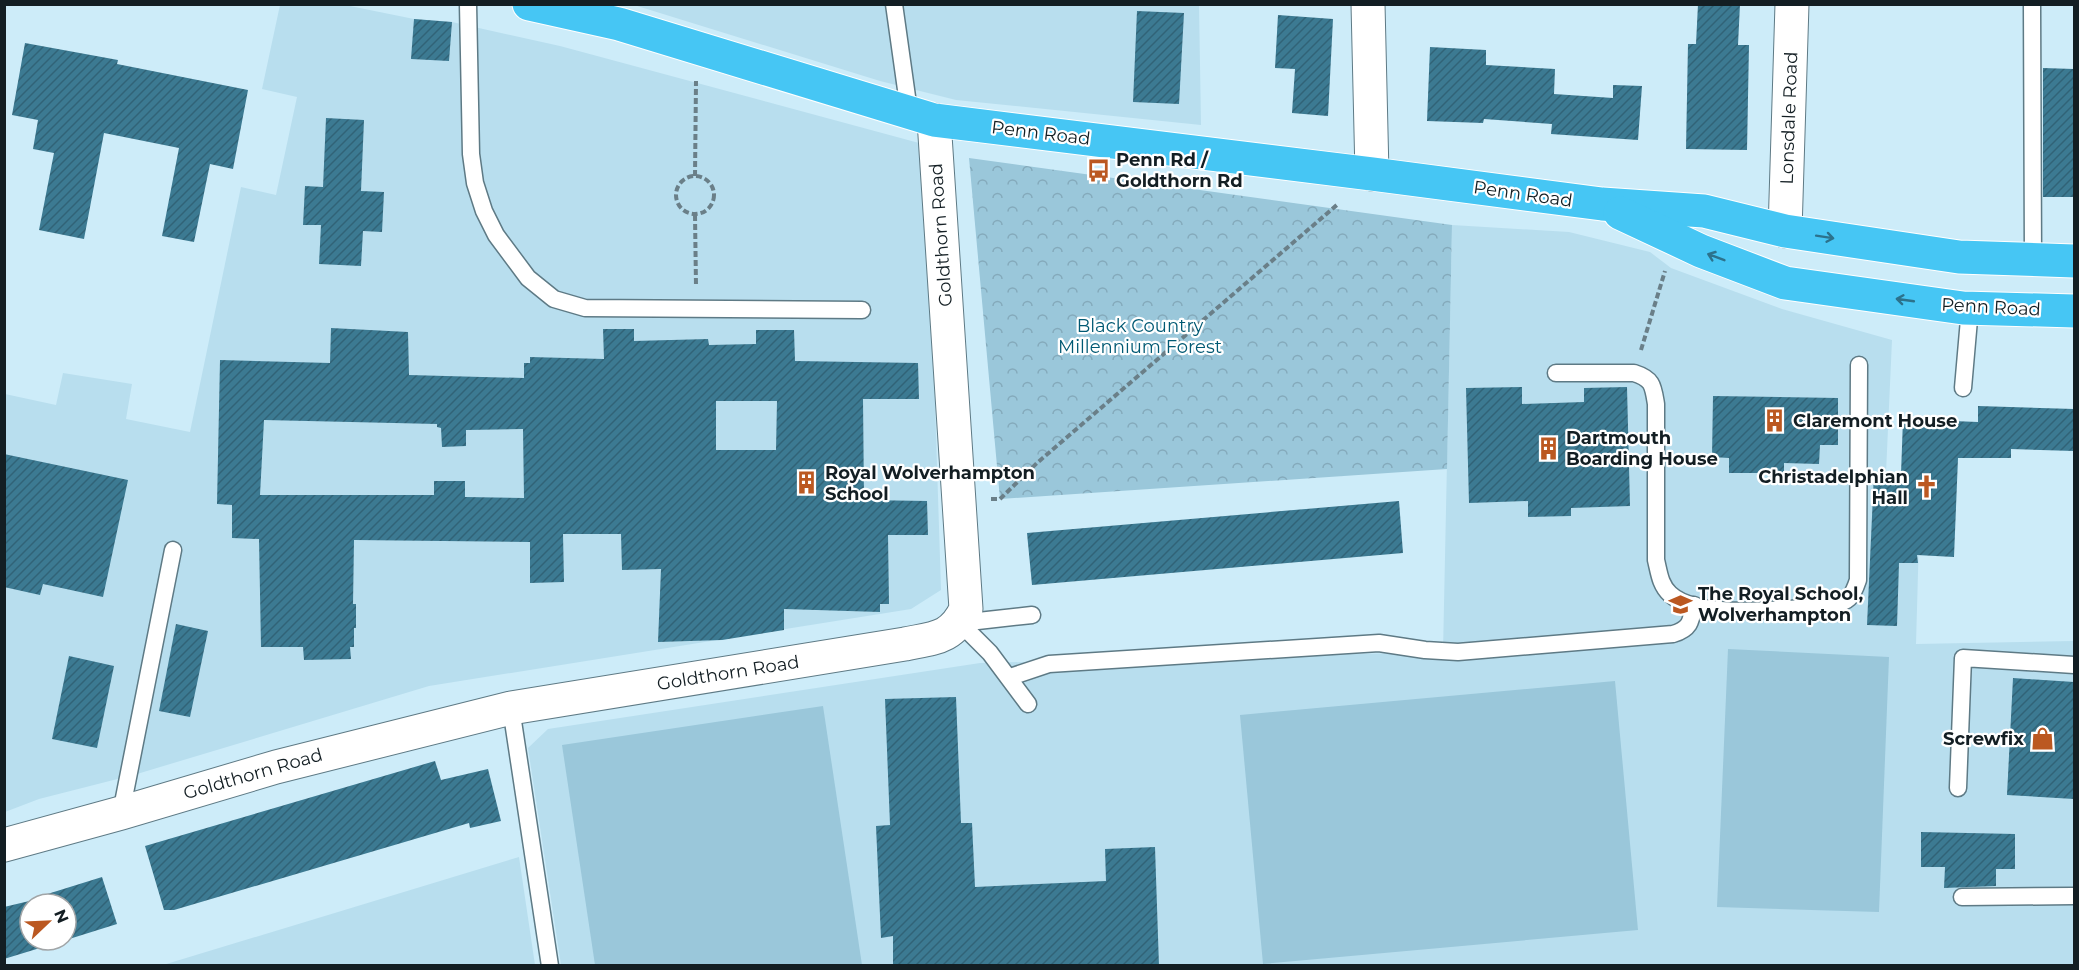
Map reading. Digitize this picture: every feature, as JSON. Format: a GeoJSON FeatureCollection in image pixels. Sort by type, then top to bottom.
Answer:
{"type":"FeatureCollection","features":[{"type":"Feature","properties":{"kind":"highway","name":"Penn Road"},"geometry":{"type":"LineString","coordinates":[[530,4],[619,24],[921,116],[1602,204],[1704,211],[1785,231],[1959,257],[2074,261]]}},
{"type":"Feature","properties":{"kind":"highway","name":"Penn Road"},"geometry":{"type":"LineString","coordinates":[[1602,204],[1701,251],[1785,283],[1970,308],[2074,310]]}},
{"type":"Feature","properties":{"kind":"street"},"geometry":{"type":"LineString","coordinates":[[1368,4],[1372,174]]}},
{"type":"Feature","properties":{"kind":"street","name":"Lonsdale Road"},"geometry":{"type":"LineString","coordinates":[[1785,231],[1792,4]]}},
{"type":"Feature","properties":{"kind":"street","name":"Goldthorn Road"},"geometry":{"type":"LineString","coordinates":[[4,845],[122,813],[276,766],[510,708],[905,645],[945,635],[960,623],[966,609],[921,116]]}},
{"type":"Feature","properties":{"kind":"lane"},"geometry":{"type":"LineString","coordinates":[[468,4],[471,154],[475,183],[484,211],[510,256],[528,278],[554,299],[585,308],[862,310]]}},
{"type":"Feature","properties":{"kind":"lane"},"geometry":{"type":"LineString","coordinates":[[894,4],[921,116]]}},
{"type":"Feature","properties":{"kind":"lane"},"geometry":{"type":"LineString","coordinates":[[2032,4],[2033,259]]}},
{"type":"Feature","properties":{"kind":"lane"},"geometry":{"type":"LineString","coordinates":[[1963,388],[1970,308]]}},
{"type":"Feature","properties":{"kind":"lane"},"geometry":{"type":"LineString","coordinates":[[1556,373],[1634,373],[1646,377],[1650,382],[1656,404],[1656,560],[1660,579],[1670,594],[1684,603],[1722,611],[1830,606],[1845,603],[1853,594],[1858,580],[1860,365]]}},
{"type":"Feature","properties":{"kind":"lane"},"geometry":{"type":"LineString","coordinates":[[122,813],[173,550]]}},
{"type":"Feature","properties":{"kind":"lane"},"geometry":{"type":"LineString","coordinates":[[1010,677],[1049,664],[1379,643],[1458,652],[1673,634],[1684,631],[1691,621],[1694,605]]}},
{"type":"Feature","properties":{"kind":"lane"},"geometry":{"type":"LineString","coordinates":[[960,623],[1032,615]]}},
{"type":"Feature","properties":{"kind":"lane"},"geometry":{"type":"LineString","coordinates":[[960,623],[990,653],[1028,704]]}},
{"type":"Feature","properties":{"kind":"lane"},"geometry":{"type":"LineString","coordinates":[[1958,788],[1963,658],[2074,665]]}},
{"type":"Feature","properties":{"kind":"lane"},"geometry":{"type":"LineString","coordinates":[[510,708],[550,966]]}},
{"type":"Feature","properties":{"kind":"lane"},"geometry":{"type":"LineString","coordinates":[[1962,897],[2074,896]]}},
{"type":"Feature","properties":{"kind":"path"},"geometry":{"type":"LineString","coordinates":[[695,176],[697,47]]}},
{"type":"Feature","properties":{"kind":"path"},"geometry":{"type":"LineString","coordinates":[[695,176],[705,178],[715,195],[707,211],[695,215],[679,207],[675,195],[680,182],[685,178],[695,176]]}},
{"type":"Feature","properties":{"kind":"path"},"geometry":{"type":"LineString","coordinates":[[983,500],[1000,499],[1037,463],[1338,204]]}},
{"type":"Feature","properties":{"kind":"path"},"geometry":{"type":"LineString","coordinates":[[695,215],[696,310]]}},
{"type":"Feature","properties":{"kind":"path"},"geometry":{"type":"LineString","coordinates":[[1634,373],[1667,266]]}},
{"type":"Feature","properties":{"kind":"shaded area"},"geometry":{"type":"Polygon","coordinates":[[[280,5],[345,5],[414,19],[452,22],[560,46],[919,143],[932,308],[941,590],[911,609],[429,686],[137,774],[39,799],[5,812],[5,394],[56,405],[63,373],[132,384],[126,419],[190,432],[241,187],[276,195],[297,97],[262,89],[280,5]]]}},
{"type":"Feature","properties":{"kind":"shaded area"},"geometry":{"type":"Polygon","coordinates":[[[634,5],[1199,5],[1201,125],[956,100],[880,81],[634,5]]]}},
{"type":"Feature","properties":{"kind":"shaded area","name":"The Royal School, Wolverhampton"},"geometry":{"type":"Polygon","coordinates":[[[1452,225],[1569,232],[1650,252],[1671,268],[1782,309],[1892,340],[1886,473],[1901,474],[1920,502],[1916,644],[2074,641],[2074,965],[561,965],[528,748],[548,729],[980,663],[1443,652],[1452,225]]]}},
{"type":"Feature","properties":{"kind":"shaded area"},"geometry":{"type":"Polygon","coordinates":[[[519,857],[535,965],[163,965],[519,857]]]}},
{"type":"Feature","properties":{"kind":"green space","name":"Black Country Millennium Forest"},"geometry":{"type":"Polygon","coordinates":[[[969,158],[1452,225],[1447,469],[1000,499],[969,158]]]}},
{"type":"Feature","properties":{"kind":"green space"},"geometry":{"type":"Polygon","coordinates":[[[1728,649],[1889,657],[1879,912],[1717,907],[1728,649]]]}},
{"type":"Feature","properties":{"kind":"green space"},"geometry":{"type":"Polygon","coordinates":[[[1615,681],[1638,930],[1263,964],[1240,715],[1615,681]]]}},
{"type":"Feature","properties":{"kind":"green space"},"geometry":{"type":"Polygon","coordinates":[[[823,706],[862,965],[595,965],[562,745],[823,706]]]}},
{"type":"Feature","properties":{"kind":"building"},"geometry":{"type":"Polygon","coordinates":[[[1698,4],[1740,4],[1738,45],[1749,45],[1747,150],[1686,149],[1688,44],[1696,44],[1698,4]]]}},
{"type":"Feature","properties":{"kind":"building"},"geometry":{"type":"Polygon","coordinates":[[[1137,11],[1184,13],[1179,104],[1133,102],[1137,11]]]}},
{"type":"Feature","properties":{"kind":"building"},"geometry":{"type":"Polygon","coordinates":[[[1278,15],[1333,19],[1328,116],[1292,113],[1295,69],[1275,68],[1278,15]]]}},
{"type":"Feature","properties":{"kind":"building"},"geometry":{"type":"Polygon","coordinates":[[[414,19],[452,22],[449,61],[411,59],[414,19]]]}},
{"type":"Feature","properties":{"kind":"building"},"geometry":{"type":"Polygon","coordinates":[[[25,43],[118,60],[117,64],[248,90],[233,169],[210,164],[194,242],[162,236],[179,148],[104,133],[84,239],[39,230],[54,153],[33,149],[38,120],[12,115],[25,43]]]}},
{"type":"Feature","properties":{"kind":"building"},"geometry":{"type":"Polygon","coordinates":[[[1430,47],[1486,50],[1486,65],[1555,69],[1554,94],[1613,98],[1613,85],[1642,86],[1638,140],[1551,134],[1552,124],[1484,119],[1483,123],[1427,121],[1430,47]]]}},
{"type":"Feature","properties":{"kind":"building"},"geometry":{"type":"Polygon","coordinates":[[[2043,68],[2074,69],[2074,197],[2043,197],[2043,68]]]}},
{"type":"Feature","properties":{"kind":"building"},"geometry":{"type":"Polygon","coordinates":[[[326,118],[364,120],[361,191],[384,192],[382,232],[363,231],[361,266],[319,264],[321,225],[303,225],[305,186],[323,187],[326,118]]]}},
{"type":"Feature","properties":{"kind":"building","name":"Royal Wolverhampton School"},"geometry":{"type":"Polygon","coordinates":[[[331,328],[408,332],[409,375],[524,378],[524,363],[530,363],[530,357],[604,359],[603,329],[634,329],[634,341],[708,339],[709,345],[756,344],[756,330],[794,330],[795,361],[918,363],[919,399],[863,399],[864,500],[927,501],[928,535],[888,535],[889,604],[880,604],[880,612],[784,609],[784,630],[722,640],[658,642],[661,569],[622,570],[621,534],[563,534],[564,582],[530,583],[530,542],[354,540],[353,604],[356,604],[356,628],[354,628],[354,647],[350,647],[351,659],[304,660],[303,647],[261,647],[259,539],[232,538],[232,505],[217,504],[220,360],[330,363],[331,328]],[[716,401],[716,450],[776,450],[777,401],[716,401]],[[264,420],[260,495],[434,495],[434,481],[465,481],[465,497],[524,498],[523,429],[466,430],[466,446],[442,447],[441,428],[437,427],[437,424],[264,420]]]}},
{"type":"Feature","properties":{"kind":"building","name":"Dartmouth Boarding House"},"geometry":{"type":"Polygon","coordinates":[[[1522,387],[1522,404],[1584,402],[1584,388],[1627,387],[1630,506],[1571,508],[1571,516],[1528,517],[1528,501],[1469,503],[1466,388],[1522,387]]]}},
{"type":"Feature","properties":{"kind":"building","name":"Claremont House"},"geometry":{"type":"Polygon","coordinates":[[[1713,396],[1838,398],[1838,445],[1820,445],[1819,464],[1784,463],[1784,473],[1729,473],[1729,458],[1712,457],[1713,396]]]}},
{"type":"Feature","properties":{"kind":"building"},"geometry":{"type":"Polygon","coordinates":[[[1978,406],[2074,409],[2074,451],[2011,449],[2011,458],[1958,458],[1954,557],[1917,555],[1918,563],[1899,563],[1897,626],[1867,625],[1874,473],[1901,474],[1903,419],[1978,422],[1978,406]]]}},
{"type":"Feature","properties":{"kind":"building"},"geometry":{"type":"Polygon","coordinates":[[[4,454],[128,480],[103,597],[43,584],[40,595],[4,587],[4,454]]]}},
{"type":"Feature","properties":{"kind":"building"},"geometry":{"type":"Polygon","coordinates":[[[1399,501],[1403,553],[1032,585],[1027,533],[1399,501]]]}},
{"type":"Feature","properties":{"kind":"building"},"geometry":{"type":"Polygon","coordinates":[[[176,624],[208,631],[190,717],[159,711],[176,624]]]}},
{"type":"Feature","properties":{"kind":"building"},"geometry":{"type":"Polygon","coordinates":[[[69,656],[114,666],[97,748],[52,739],[69,656]]]}},
{"type":"Feature","properties":{"kind":"building","name":"Screwfix"},"geometry":{"type":"Polygon","coordinates":[[[2013,678],[2074,682],[2074,799],[2007,795],[2013,678]]]}},
{"type":"Feature","properties":{"kind":"building"},"geometry":{"type":"Polygon","coordinates":[[[956,697],[961,823],[972,823],[975,887],[1106,881],[1105,849],[1155,847],[1159,966],[893,966],[893,936],[881,938],[876,826],[890,825],[885,699],[956,697]]]}},
{"type":"Feature","properties":{"kind":"building"},"geometry":{"type":"Polygon","coordinates":[[[435,761],[441,780],[488,769],[501,821],[470,828],[469,823],[174,910],[164,910],[145,846],[435,761]]]}},
{"type":"Feature","properties":{"kind":"building"},"geometry":{"type":"Polygon","coordinates":[[[1921,832],[2015,834],[2015,869],[1996,869],[1996,886],[1944,888],[1945,867],[1921,867],[1921,832]]]}},
{"type":"Feature","properties":{"kind":"building"},"geometry":{"type":"Polygon","coordinates":[[[102,877],[117,924],[78,936],[78,892],[54,892],[102,877]]]}},
{"type":"Feature","properties":{"kind":"building"},"geometry":{"type":"Polygon","coordinates":[[[18,904],[18,952],[27,952],[4,959],[4,907],[18,904]]]}},
{"type":"Feature","properties":{"kind":"place","name":"Penn Rd / Goldthorn Rd"},"geometry":{"type":"Point","coordinates":[1098,170]}},
{"type":"Feature","properties":{"kind":"place","name":"Claremont House"},"geometry":{"type":"Point","coordinates":[1775,421]}},
{"type":"Feature","properties":{"kind":"place","name":"Dartmouth Boarding House"},"geometry":{"type":"Point","coordinates":[1548,448]}},
{"type":"Feature","properties":{"kind":"place","name":"Royal Wolverhampton School"},"geometry":{"type":"Point","coordinates":[807,483]}},
{"type":"Feature","properties":{"kind":"place","name":"Christadelphian Hall"},"geometry":{"type":"Point","coordinates":[1926,487]}},
{"type":"Feature","properties":{"kind":"place","name":"The Royal School, Wolverhampton"},"geometry":{"type":"Point","coordinates":[1680,604]}},
{"type":"Feature","properties":{"kind":"place","name":"Screwfix"},"geometry":{"type":"Point","coordinates":[2042,739]}}]}
